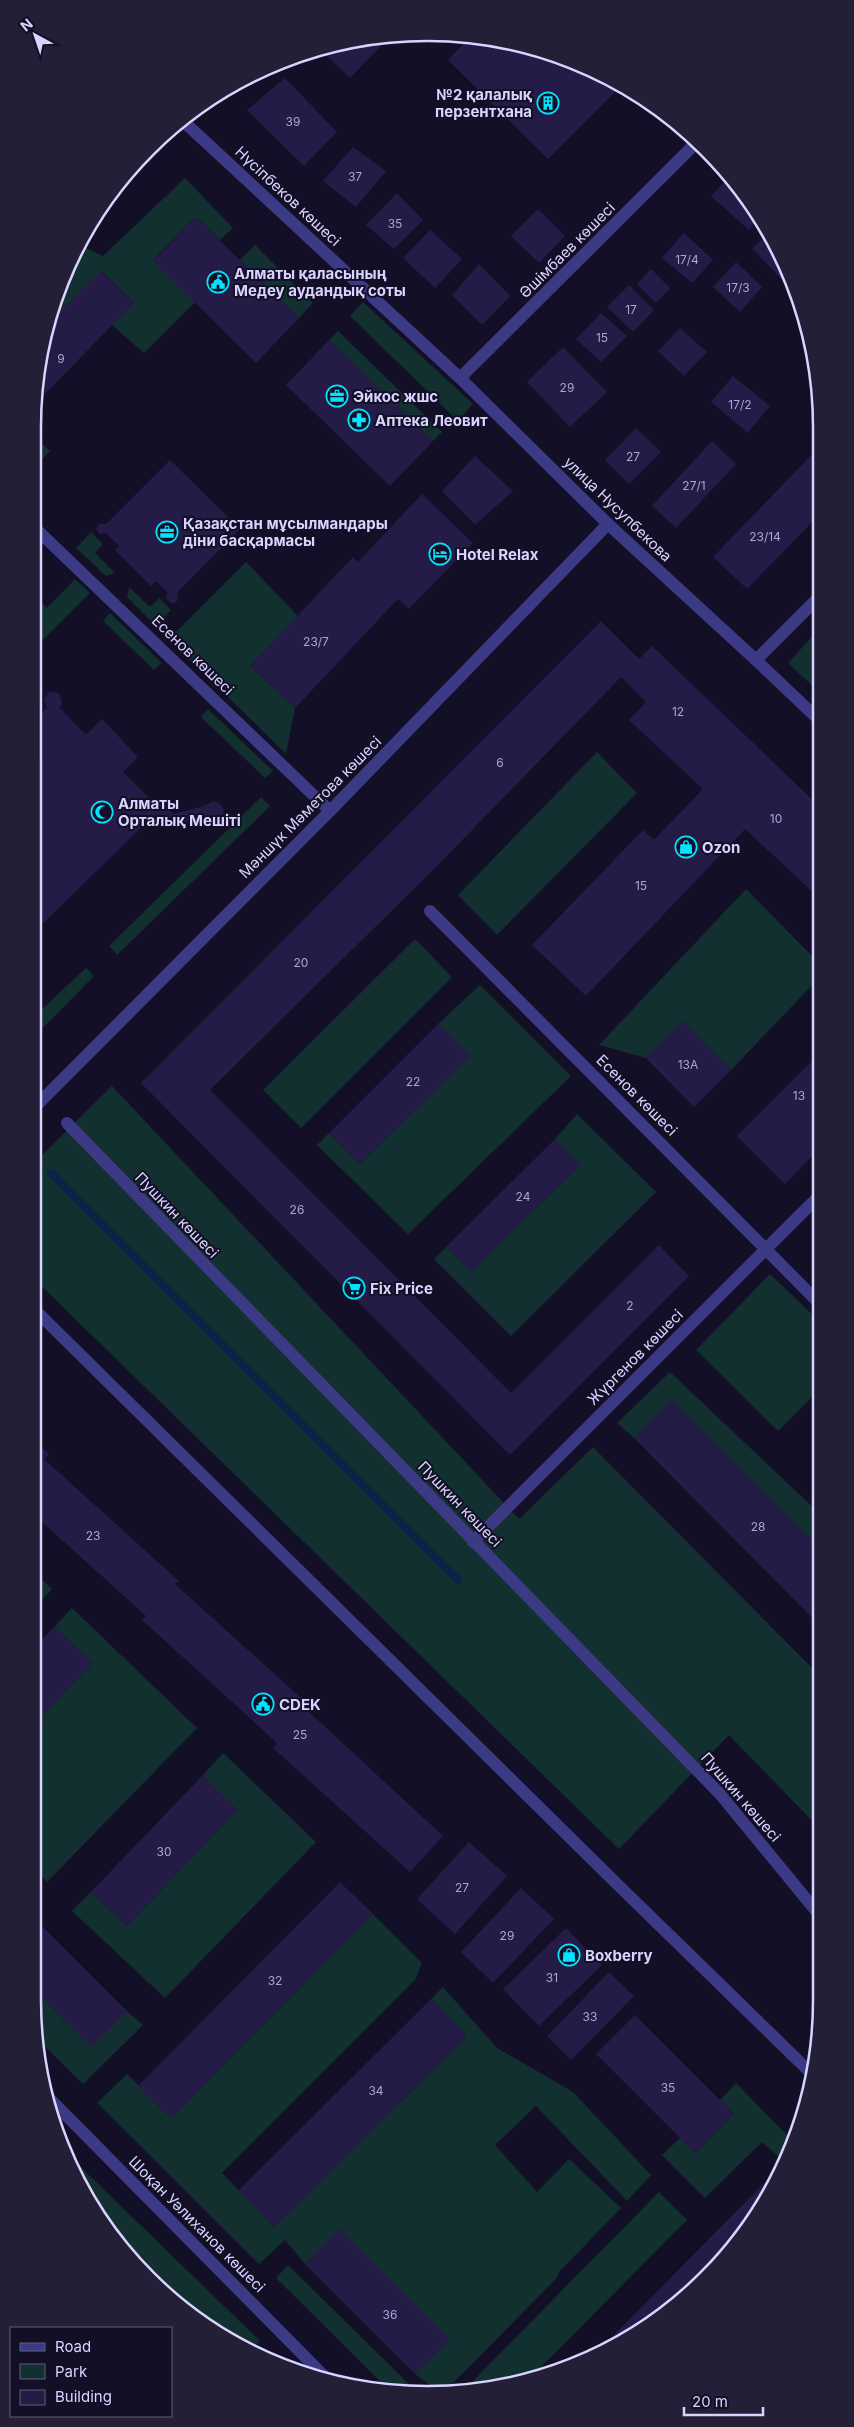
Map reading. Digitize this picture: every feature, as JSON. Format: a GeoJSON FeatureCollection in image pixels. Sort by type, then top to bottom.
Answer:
{"type":"FeatureCollection","features":[{"type":"Feature","properties":{"kind":"street","name":"Нүсіпбеков көшесі"},"geometry":{"type":"LineString","coordinates":[[187,125],[460,378]]}},
{"type":"Feature","properties":{"kind":"street","name":"Әшімбаев көшесі"},"geometry":{"type":"LineString","coordinates":[[460,378],[692,147]]}},
{"type":"Feature","properties":{"kind":"street","name":"улица Нусупбекова"},"geometry":{"type":"LineString","coordinates":[[460,378],[608,524],[756,660]]}},
{"type":"Feature","properties":{"kind":"street","name":"Мәншүк Мәметова көшесі"},"geometry":{"type":"LineString","coordinates":[[41,1101],[330,811],[608,524]]}},
{"type":"Feature","properties":{"kind":"street","name":"Есенов көшесі"},"geometry":{"type":"LineString","coordinates":[[41,534],[330,811]]}},
{"type":"Feature","properties":{"kind":"street"},"geometry":{"type":"LineString","coordinates":[[813,602],[756,660],[813,714]]}},
{"type":"Feature","properties":{"kind":"street","name":"Есенов көшесі"},"geometry":{"type":"LineString","coordinates":[[430,911],[813,1297]]}},
{"type":"Feature","properties":{"kind":"street","name":"Пушкин көшесі"},"geometry":{"type":"LineString","coordinates":[[67,1122],[473,1542],[720,1794],[813,1906]]}},
{"type":"Feature","properties":{"kind":"street","name":"Жүргенов көшесі"},"geometry":{"type":"LineString","coordinates":[[473,1542],[813,1202]]}},
{"type":"Feature","properties":{"kind":"street"},"geometry":{"type":"LineString","coordinates":[[41,1316],[806,2068]]}},
{"type":"Feature","properties":{"kind":"street","name":"Шоқан Уәлиханов көшесі"},"geometry":{"type":"LineString","coordinates":[[56,2106],[318,2370]]}},
{"type":"Feature","properties":{"kind":"green space"},"geometry":{"type":"Polygon","coordinates":[[[185,178],[233,228],[220,240],[196,217],[153,260],[195,302],[144,353],[112,325],[134,303],[102,271],[58,315],[71,279],[86,248],[103,256],[185,178]]]}},
{"type":"Feature","properties":{"kind":"green space"},"geometry":{"type":"Polygon","coordinates":[[[255,245],[313,303],[299,318],[240,260],[255,245]]]}},
{"type":"Feature","properties":{"kind":"green space"},"geometry":{"type":"Polygon","coordinates":[[[363,302],[473,404],[458,421],[350,316],[363,302]]]}},
{"type":"Feature","properties":{"kind":"green space"},"geometry":{"type":"Polygon","coordinates":[[[338,331],[442,432],[433,441],[329,340],[338,331]]]}},
{"type":"Feature","properties":{"kind":"green space"},"geometry":{"type":"Polygon","coordinates":[[[41,442],[50,451],[41,460],[41,442]]]}},
{"type":"Feature","properties":{"kind":"green space"},"geometry":{"type":"Polygon","coordinates":[[[91,532],[103,544],[95,553],[115,573],[106,576],[76,548],[91,532]]]}},
{"type":"Feature","properties":{"kind":"green space"},"geometry":{"type":"Polygon","coordinates":[[[246,562],[298,616],[250,666],[295,708],[286,754],[169,639],[246,562]]]}},
{"type":"Feature","properties":{"kind":"green space"},"geometry":{"type":"Polygon","coordinates":[[[75,579],[90,593],[41,642],[41,602],[47,608],[75,579]]]}},
{"type":"Feature","properties":{"kind":"green space"},"geometry":{"type":"Polygon","coordinates":[[[129,587],[150,607],[159,598],[171,610],[156,626],[127,597],[129,587]]]}},
{"type":"Feature","properties":{"kind":"green space"},"geometry":{"type":"Polygon","coordinates":[[[110,613],[162,663],[154,670],[103,621],[110,613]]]}},
{"type":"Feature","properties":{"kind":"green space"},"geometry":{"type":"Polygon","coordinates":[[[813,636],[813,686],[788,663],[813,636]]]}},
{"type":"Feature","properties":{"kind":"green space"},"geometry":{"type":"Polygon","coordinates":[[[208,709],[273,771],[265,778],[201,717],[208,709]]]}},
{"type":"Feature","properties":{"kind":"green space"},"geometry":{"type":"Polygon","coordinates":[[[597,752],[637,793],[497,935],[458,895],[597,752]]]}},
{"type":"Feature","properties":{"kind":"green space"},"geometry":{"type":"Polygon","coordinates":[[[261,797],[270,806],[117,955],[109,946],[261,797]]]}},
{"type":"Feature","properties":{"kind":"green space"},"geometry":{"type":"Polygon","coordinates":[[[746,889],[813,957],[813,984],[731,1070],[683,1022],[646,1058],[599,1045],[746,889]]]}},
{"type":"Feature","properties":{"kind":"green space"},"geometry":{"type":"Polygon","coordinates":[[[415,939],[452,977],[301,1128],[263,1090],[415,939]]]}},
{"type":"Feature","properties":{"kind":"green space"},"geometry":{"type":"Polygon","coordinates":[[[86,968],[94,976],[41,1030],[42,1009],[86,968]]]}},
{"type":"Feature","properties":{"kind":"green space"},"geometry":{"type":"Polygon","coordinates":[[[480,985],[571,1076],[408,1234],[317,1145],[329,1133],[360,1164],[469,1056],[438,1024],[480,985]]]}},
{"type":"Feature","properties":{"kind":"green space"},"geometry":{"type":"Polygon","coordinates":[[[112,1086],[519,1519],[593,1447],[813,1669],[813,1822],[729,1735],[619,1849],[41,1286],[41,1156],[112,1086]]]}},
{"type":"Feature","properties":{"kind":"green space"},"geometry":{"type":"Polygon","coordinates":[[[577,1114],[656,1192],[511,1336],[434,1259],[446,1247],[471,1272],[580,1165],[555,1139],[577,1114]]]}},
{"type":"Feature","properties":{"kind":"green space"},"geometry":{"type":"Polygon","coordinates":[[[770,1274],[813,1315],[813,1396],[778,1431],[696,1350],[770,1274]]]}},
{"type":"Feature","properties":{"kind":"green space"},"geometry":{"type":"Polygon","coordinates":[[[670,1372],[813,1507],[813,1542],[672,1401],[634,1438],[617,1423],[670,1372]]]}},
{"type":"Feature","properties":{"kind":"green space"},"geometry":{"type":"Polygon","coordinates":[[[41,1579],[52,1589],[41,1601],[41,1579]]]}},
{"type":"Feature","properties":{"kind":"green space"},"geometry":{"type":"Polygon","coordinates":[[[72,1608],[197,1728],[47,1882],[41,1876],[41,1717],[92,1663],[54,1627],[72,1608]]]}},
{"type":"Feature","properties":{"kind":"green space"},"geometry":{"type":"Polygon","coordinates":[[[223,1753],[316,1842],[165,1998],[72,1911],[91,1892],[127,1926],[237,1810],[202,1776],[223,1753]]]}},
{"type":"Feature","properties":{"kind":"green space"},"geometry":{"type":"Polygon","coordinates":[[[373,1914],[422,1963],[415,1980],[222,2173],[274,2227],[467,2036],[431,1999],[443,1987],[497,2048],[573,2092],[651,2175],[627,2201],[536,2106],[495,2145],[537,2192],[569,2159],[621,2208],[560,2271],[556,2279],[451,2385],[431,2386],[415,2374],[449,2339],[340,2230],[305,2264],[285,2240],[259,2264],[97,2103],[127,2074],[171,2118],[373,1914]]]}},
{"type":"Feature","properties":{"kind":"green space"},"geometry":{"type":"Polygon","coordinates":[[[41,1997],[91,2046],[127,2011],[143,2025],[83,2084],[45,2046],[41,1997]]]}},
{"type":"Feature","properties":{"kind":"green space"},"geometry":{"type":"Polygon","coordinates":[[[736,2083],[788,2136],[779,2157],[762,2142],[705,2198],[662,2155],[680,2138],[695,2153],[734,2114],[720,2100],[736,2083]]]}},
{"type":"Feature","properties":{"kind":"green space"},"geometry":{"type":"Polygon","coordinates":[[[78,2165],[260,2341],[255,2346],[213,2321],[192,2306],[154,2273],[121,2235],[106,2214],[78,2165]]]}},
{"type":"Feature","properties":{"kind":"green space"},"geometry":{"type":"Polygon","coordinates":[[[659,2192],[687,2220],[539,2369],[527,2373],[471,2383],[659,2192]]]}},
{"type":"Feature","properties":{"kind":"green space"},"geometry":{"type":"Polygon","coordinates":[[[288,2265],[410,2385],[381,2383],[276,2278],[288,2265]]]}},
{"type":"Feature","properties":{"kind":"building","name":"№2 қалалық перзентхана"},"geometry":{"type":"Polygon","coordinates":[[[464,43],[502,49],[527,54],[551,62],[598,81],[616,91],[548,159],[448,60],[464,43]]]}},
{"type":"Feature","properties":{"kind":"building"},"geometry":{"type":"Polygon","coordinates":[[[383,44],[350,78],[326,54],[383,44]]]}},
{"type":"Feature","properties":{"kind":"building"},"geometry":{"type":"Polygon","coordinates":[[[285,78],[337,132],[304,166],[247,110],[285,78]]]}},
{"type":"Feature","properties":{"kind":"building"},"geometry":{"type":"Polygon","coordinates":[[[353,147],[386,171],[356,207],[323,181],[353,147]]]}},
{"type":"Feature","properties":{"kind":"building"},"geometry":{"type":"Polygon","coordinates":[[[724,182],[754,223],[749,230],[711,196],[724,182]]]}},
{"type":"Feature","properties":{"kind":"building"},"geometry":{"type":"Polygon","coordinates":[[[397,193],[423,220],[394,249],[366,225],[397,193]]]}},
{"type":"Feature","properties":{"kind":"building"},"geometry":{"type":"Polygon","coordinates":[[[538,209],[565,236],[539,263],[511,236],[538,209]]]}},
{"type":"Feature","properties":{"kind":"building","name":"Алматы қаласының Медеу аудандық соты"},"geometry":{"type":"Polygon","coordinates":[[[196,217],[299,318],[256,363],[153,261],[196,217]]]}},
{"type":"Feature","properties":{"kind":"building"},"geometry":{"type":"Polygon","coordinates":[[[430,230],[462,259],[435,288],[403,258],[430,230]]]}},
{"type":"Feature","properties":{"kind":"building"},"geometry":{"type":"Polygon","coordinates":[[[684,233],[713,260],[692,283],[662,258],[684,233]]]}},
{"type":"Feature","properties":{"kind":"building"},"geometry":{"type":"Polygon","coordinates":[[[763,238],[782,278],[781,279],[752,248],[763,238]]]}},
{"type":"Feature","properties":{"kind":"building"},"geometry":{"type":"Polygon","coordinates":[[[736,262],[762,287],[740,312],[713,287],[736,262]]]}},
{"type":"Feature","properties":{"kind":"building"},"geometry":{"type":"Polygon","coordinates":[[[479,264],[510,296],[482,325],[452,295],[479,264]]]}},
{"type":"Feature","properties":{"kind":"building"},"geometry":{"type":"Polygon","coordinates":[[[651,269],[670,288],[656,303],[637,284],[651,269]]]}},
{"type":"Feature","properties":{"kind":"building"},"geometry":{"type":"Polygon","coordinates":[[[101,271],[134,303],[43,396],[49,352],[58,315],[101,271]]]}},
{"type":"Feature","properties":{"kind":"building"},"geometry":{"type":"Polygon","coordinates":[[[629,285],[654,310],[633,332],[607,307],[629,285]]]}},
{"type":"Feature","properties":{"kind":"building"},"geometry":{"type":"Polygon","coordinates":[[[601,313],[627,336],[601,362],[576,339],[601,313]]]}},
{"type":"Feature","properties":{"kind":"building"},"geometry":{"type":"Polygon","coordinates":[[[680,328],[707,352],[684,376],[658,351],[680,328]]]}},
{"type":"Feature","properties":{"kind":"building"},"geometry":{"type":"Polygon","coordinates":[[[329,340],[433,441],[390,486],[286,385],[329,340]]]}},
{"type":"Feature","properties":{"kind":"building"},"geometry":{"type":"Polygon","coordinates":[[[563,347],[607,392],[570,427],[527,382],[563,347]]]}},
{"type":"Feature","properties":{"kind":"building"},"geometry":{"type":"Polygon","coordinates":[[[733,376],[770,406],[748,433],[711,402],[733,376]]]}},
{"type":"Feature","properties":{"kind":"building"},"geometry":{"type":"Polygon","coordinates":[[[636,428],[661,452],[629,484],[605,460],[636,428]]]}},
{"type":"Feature","properties":{"kind":"building"},"geometry":{"type":"Polygon","coordinates":[[[712,441],[736,464],[676,528],[652,506],[712,441]]]}},
{"type":"Feature","properties":{"kind":"building"},"geometry":{"type":"Polygon","coordinates":[[[813,453],[813,521],[747,589],[713,557],[813,453]]]}},
{"type":"Feature","properties":{"kind":"building"},"geometry":{"type":"Polygon","coordinates":[[[475,456],[513,491],[475,525],[442,491],[475,456]]]}},
{"type":"Feature","properties":{"kind":"building","name":"Қазақстан мұсылмандары діни басқармасы"},"geometry":{"type":"Polygon","coordinates":[[[170,460],[240,529],[177,593],[178,600],[174,604],[168,601],[166,597],[168,593],[156,581],[151,586],[115,550],[119,546],[106,533],[99,534],[96,529],[99,524],[106,524],[170,460]]]}},
{"type":"Feature","properties":{"kind":"building"},"geometry":{"type":"Polygon","coordinates":[[[422,494],[473,543],[409,609],[398,599],[295,708],[250,666],[353,557],[358,562],[422,494]]]}},
{"type":"Feature","properties":{"kind":"building"},"geometry":{"type":"Polygon","coordinates":[[[601,621],[639,659],[652,646],[813,800],[813,892],[745,829],[586,996],[532,945],[643,830],[654,840],[703,789],[629,720],[646,702],[621,677],[436,867],[210,1090],[511,1393],[659,1245],[689,1276],[510,1455],[141,1083],[601,621]]]}},
{"type":"Feature","properties":{"kind":"building","name":"Алматы Орталық Мешіті"},"geometry":{"type":"Polygon","coordinates":[[[49,692],[55,692],[60,695],[62,704],[59,707],[86,735],[102,719],[138,757],[123,772],[153,802],[159,799],[164,801],[173,814],[204,806],[213,801],[220,804],[224,810],[223,818],[217,822],[210,823],[205,819],[169,826],[161,818],[153,816],[41,925],[41,714],[47,708],[44,699],[49,692]]]}},
{"type":"Feature","properties":{"kind":"building"},"geometry":{"type":"Polygon","coordinates":[[[683,1021],[731,1070],[694,1107],[646,1058],[683,1021]]]}},
{"type":"Feature","properties":{"kind":"building"},"geometry":{"type":"Polygon","coordinates":[[[438,1024],[470,1056],[360,1164],[329,1133],[438,1024]]]}},
{"type":"Feature","properties":{"kind":"building"},"geometry":{"type":"Polygon","coordinates":[[[813,1060],[813,1155],[785,1184],[737,1136],[813,1060]]]}},
{"type":"Feature","properties":{"kind":"building"},"geometry":{"type":"Polygon","coordinates":[[[555,1139],[580,1165],[471,1273],[446,1247],[555,1139]]]}},
{"type":"Feature","properties":{"kind":"building"},"geometry":{"type":"Polygon","coordinates":[[[672,1401],[813,1542],[813,1619],[634,1438],[672,1401]]]}},
{"type":"Feature","properties":{"kind":"building"},"geometry":{"type":"Polygon","coordinates":[[[41,1447],[49,1454],[44,1459],[179,1581],[175,1584],[310,1706],[307,1710],[443,1836],[410,1872],[273,1748],[277,1743],[142,1620],[146,1616],[41,1521],[41,1447]]]}},
{"type":"Feature","properties":{"kind":"building"},"geometry":{"type":"Polygon","coordinates":[[[54,1627],[93,1663],[41,1717],[41,1641],[54,1627]]]}},
{"type":"Feature","properties":{"kind":"building"},"geometry":{"type":"Polygon","coordinates":[[[202,1776],[237,1810],[127,1926],[91,1892],[202,1776]]]}},
{"type":"Feature","properties":{"kind":"building"},"geometry":{"type":"Polygon","coordinates":[[[469,1842],[507,1876],[455,1934],[417,1899],[469,1842]]]}},
{"type":"Feature","properties":{"kind":"building"},"geometry":{"type":"Polygon","coordinates":[[[340,1882],[373,1914],[171,2118],[138,2086],[340,1882]]]}},
{"type":"Feature","properties":{"kind":"building"},"geometry":{"type":"Polygon","coordinates":[[[521,1888],[554,1919],[493,1983],[461,1952],[521,1888]]]}},
{"type":"Feature","properties":{"kind":"building"},"geometry":{"type":"Polygon","coordinates":[[[41,1925],[127,2011],[91,2047],[41,1997],[41,1925]]]}},
{"type":"Feature","properties":{"kind":"building"},"geometry":{"type":"Polygon","coordinates":[[[566,1928],[602,1965],[539,2026],[503,1989],[566,1928]]]}},
{"type":"Feature","properties":{"kind":"building"},"geometry":{"type":"Polygon","coordinates":[[[609,1972],[634,1996],[571,2060],[547,2036],[609,1972]]]}},
{"type":"Feature","properties":{"kind":"building"},"geometry":{"type":"Polygon","coordinates":[[[431,1999],[467,2036],[274,2227],[238,2191],[431,1999]]]}},
{"type":"Feature","properties":{"kind":"building"},"geometry":{"type":"Polygon","coordinates":[[[635,2015],[734,2114],[695,2153],[596,2054],[635,2015]]]}},
{"type":"Feature","properties":{"kind":"building"},"geometry":{"type":"Polygon","coordinates":[[[769,2178],[733,2235],[700,2273],[662,2306],[609,2340],[769,2178]]]}},
{"type":"Feature","properties":{"kind":"building"},"geometry":{"type":"Polygon","coordinates":[[[340,2229],[450,2339],[415,2374],[305,2264],[340,2229]]]}},
{"type":"Feature","properties":{"kind":"waterway"},"geometry":{"type":"LineString","coordinates":[[51,1173],[458,1580]]}},
{"type":"Feature","properties":{"kind":"place","name":"№2 қалалық перзентхана"},"geometry":{"type":"Point","coordinates":[548,103]}},
{"type":"Feature","properties":{"kind":"place","name":"Алматы қаласының Медеу аудандық соты"},"geometry":{"type":"Point","coordinates":[218,282]}},
{"type":"Feature","properties":{"kind":"place","name":"Эйкос жшс"},"geometry":{"type":"Point","coordinates":[337,396]}},
{"type":"Feature","properties":{"kind":"place","name":"Аптека Леовит"},"geometry":{"type":"Point","coordinates":[359,420]}},
{"type":"Feature","properties":{"kind":"place","name":"Қазақстан мұсылмандары діни басқармасы"},"geometry":{"type":"Point","coordinates":[167,532]}},
{"type":"Feature","properties":{"kind":"place","name":"Hotel Relax"},"geometry":{"type":"Point","coordinates":[440,554]}},
{"type":"Feature","properties":{"kind":"place","name":"Алматы Орталық Мешіті"},"geometry":{"type":"Point","coordinates":[102,812]}},
{"type":"Feature","properties":{"kind":"place","name":"Ozon"},"geometry":{"type":"Point","coordinates":[686,847]}},
{"type":"Feature","properties":{"kind":"place","name":"Fix Price"},"geometry":{"type":"Point","coordinates":[354,1288]}},
{"type":"Feature","properties":{"kind":"place","name":"CDEK"},"geometry":{"type":"Point","coordinates":[263,1704]}},
{"type":"Feature","properties":{"kind":"place","name":"Boxberry"},"geometry":{"type":"Point","coordinates":[569,1955]}}]}
